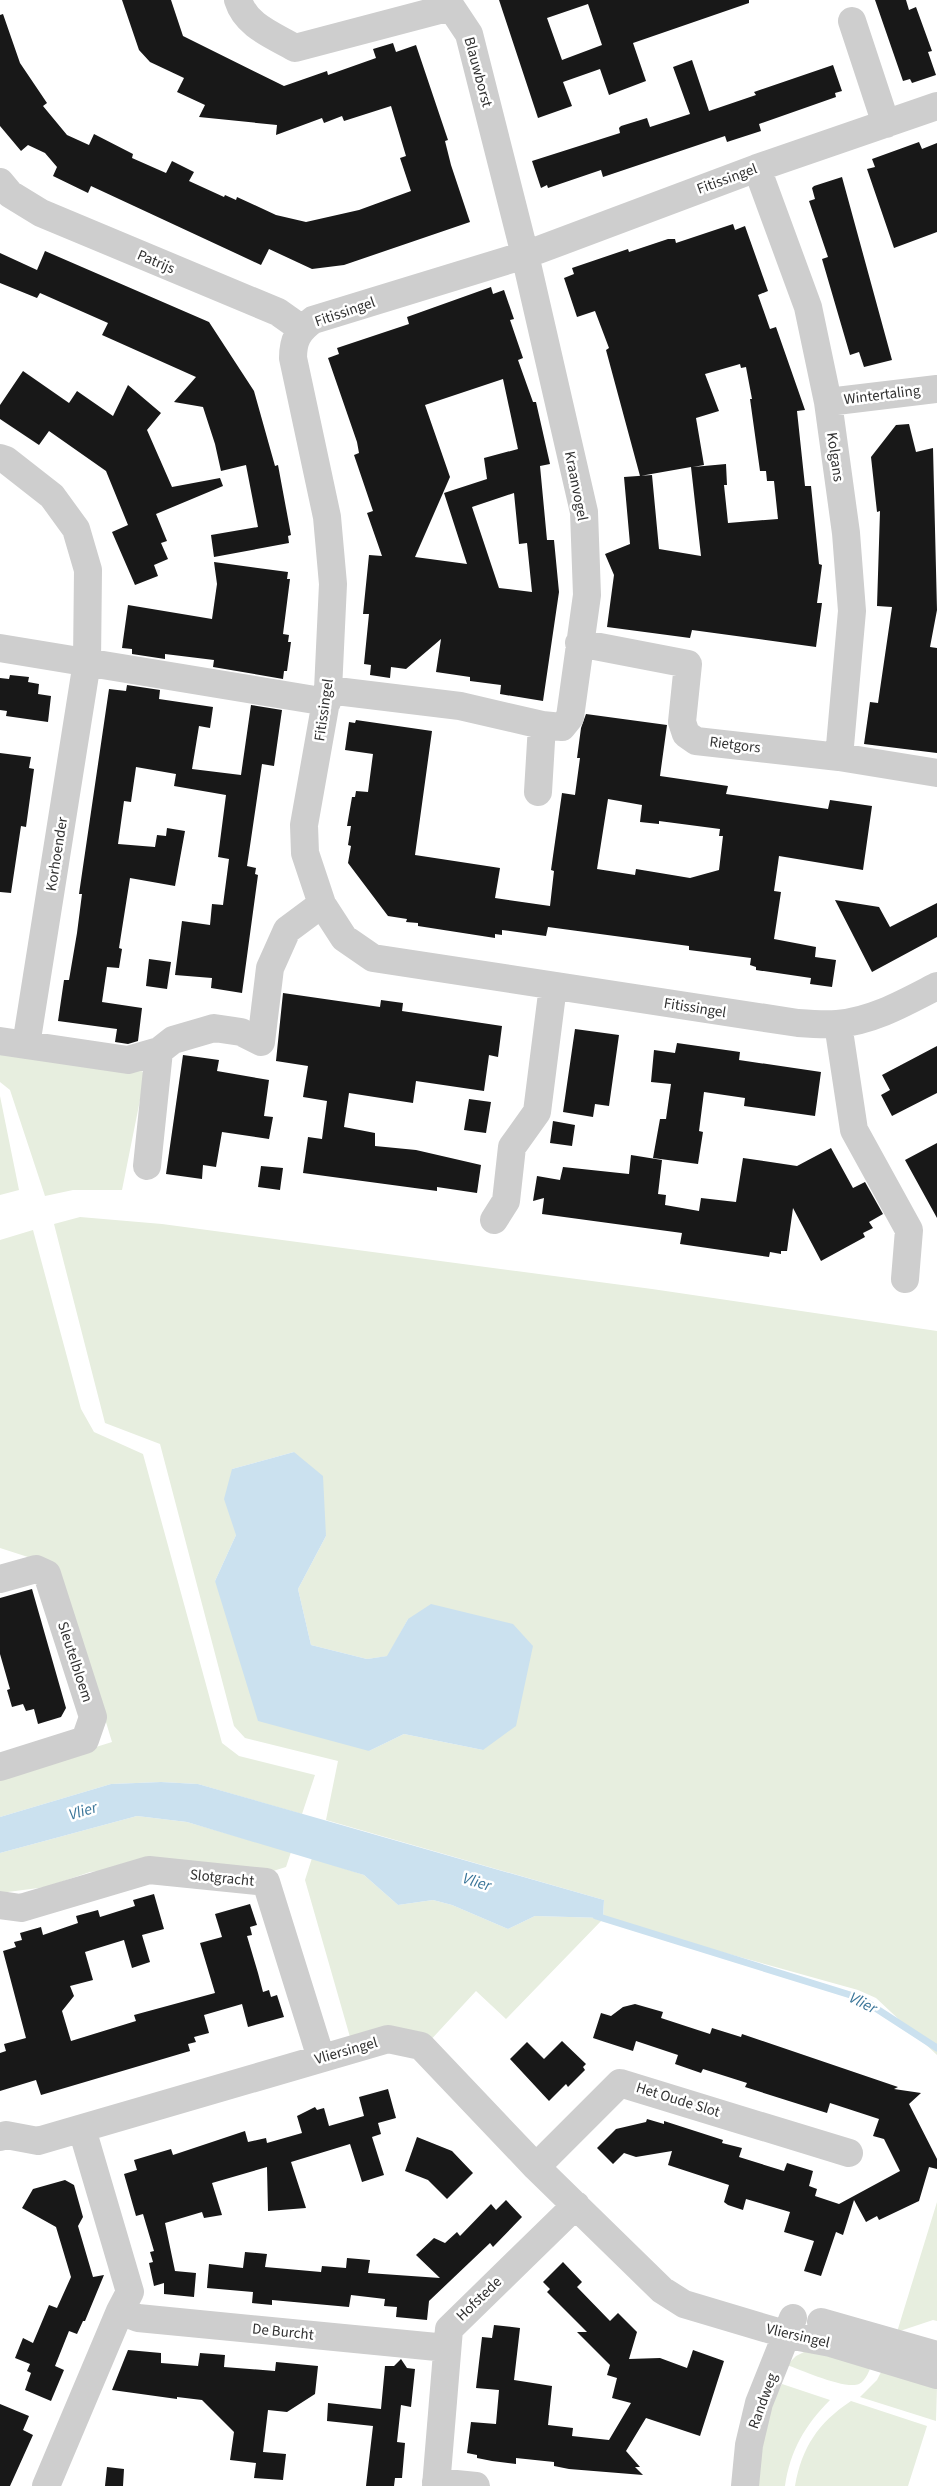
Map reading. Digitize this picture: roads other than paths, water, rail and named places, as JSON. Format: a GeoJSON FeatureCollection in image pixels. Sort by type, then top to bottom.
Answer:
{"type":"FeatureCollection","features":[{"type":"Feature","properties":{"kind":"street","name":"Blauwborst"},"geometry":{"type":"LineString","coordinates":[[238,0],[242,11],[253,24],[295,48],[451,7],[469,34],[525,255]]}},
{"type":"Feature","properties":{"kind":"street"},"geometry":{"type":"LineString","coordinates":[[852,21],[886,124]]}},
{"type":"Feature","properties":{"kind":"street","name":"Fitissingel"},"geometry":{"type":"LineString","coordinates":[[937,106],[757,168],[525,255],[313,320],[302,329],[293,343],[293,358],[326,517],[333,584],[328,696],[304,825],[305,853],[322,904],[344,938],[373,958],[798,1024],[838,1024],[870,1017],[903,1004],[937,986]]}},
{"type":"Feature","properties":{"kind":"street","name":"Kolgans"},"geometry":{"type":"LineString","coordinates":[[757,168],[808,307],[828,402],[846,533],[852,611],[839,757]]}},
{"type":"Feature","properties":{"kind":"street","name":"Patrijs"},"geometry":{"type":"LineString","coordinates":[[3,191],[41,213],[278,312],[302,329]]}},
{"type":"Feature","properties":{"kind":"street","name":"Kraanvogel"},"geometry":{"type":"LineString","coordinates":[[328,696],[460,706],[542,725],[562,727],[570,717],[587,595],[584,512],[525,255]]}},
{"type":"Feature","properties":{"kind":"street","name":"Wintertaling"},"geometry":{"type":"LineString","coordinates":[[828,402],[937,389]]}},
{"type":"Feature","properties":{"kind":"street","name":"Korhoender"},"geometry":{"type":"LineString","coordinates":[[0,458],[6,460],[52,496],[76,529],[88,570],[87,662],[13,1043],[128,1060],[159,1051],[173,1040],[214,1028],[241,1032],[261,1042],[270,968],[287,930],[322,904]]}},
{"type":"Feature","properties":{"kind":"street","name":"Rietgors"},"geometry":{"type":"LineString","coordinates":[[579,642],[688,664],[682,722],[686,734],[696,741],[839,757],[937,773]]}},
{"type":"Feature","properties":{"kind":"street"},"geometry":{"type":"LineString","coordinates":[[0,648],[328,696]]}},
{"type":"Feature","properties":{"kind":"street"},"geometry":{"type":"LineString","coordinates":[[538,792],[542,725]]}},
{"type":"Feature","properties":{"kind":"street"},"geometry":{"type":"LineString","coordinates":[[494,1220],[506,1200],[512,1147],[537,1112],[553,986]]}},
{"type":"Feature","properties":{"kind":"street"},"geometry":{"type":"LineString","coordinates":[[838,1024],[854,1130],[909,1230],[905,1279]]}},
{"type":"Feature","properties":{"kind":"street"},"geometry":{"type":"LineString","coordinates":[[147,1166],[159,1051]]}},
{"type":"Feature","properties":{"kind":"street","name":"Sleutelbloem"},"geometry":{"type":"LineString","coordinates":[[0,1579],[36,1569],[47,1574],[93,1718],[85,1740],[0,1767]]}},
{"type":"Feature","properties":{"kind":"street","name":"Slotgracht"},"geometry":{"type":"LineString","coordinates":[[0,1905],[21,1908],[149,1870],[266,1882],[321,2058]]}},
{"type":"Feature","properties":{"kind":"street","name":"Vliersingel"},"geometry":{"type":"LineString","coordinates":[[0,2137],[6,2135],[38,2141],[388,2039],[421,2046],[536,2167],[662,2290],[689,2288],[831,2343],[937,2375]]}},
{"type":"Feature","properties":{"kind":"street","name":"Het Oude Slot"},"geometry":{"type":"LineString","coordinates":[[536,2167],[620,2083],[849,2153]]}},
{"type":"Feature","properties":{"kind":"street"},"geometry":{"type":"LineString","coordinates":[[46,2486],[120,2311],[130,2292],[82,2129]]}},
{"type":"Feature","properties":{"kind":"street","name":"Hofstede"},"geometry":{"type":"LineString","coordinates":[[476,2486],[436,2484],[449,2329],[576,2205]]}},
{"type":"Feature","properties":{"kind":"street","name":"De Burcht"},"geometry":{"type":"LineString","coordinates":[[120,2311],[138,2318],[447,2348]]}},
{"type":"Feature","properties":{"kind":"street","name":"Vliersingel"},"geometry":{"type":"LineString","coordinates":[[791,2326],[833,2323],[937,2355]]}},
{"type":"Feature","properties":{"kind":"street","name":"Randweg"},"geometry":{"type":"LineString","coordinates":[[745,2486],[748,2445],[759,2403],[791,2326]]}},
{"type":"Feature","properties":{"kind":"water"},"geometry":{"type":"Polygon","coordinates":[[[294,1452],[323,1476],[326,1536],[298,1589],[311,1645],[367,1659],[387,1656],[408,1619],[431,1604],[513,1624],[533,1646],[516,1726],[483,1750],[404,1734],[369,1751],[258,1721],[215,1581],[236,1535],[224,1499],[232,1469],[294,1452]]]}},
{"type":"Feature","properties":{"kind":"water"},"geometry":{"type":"Polygon","coordinates":[[[161,1782],[198,1784],[604,1900],[603,1918],[535,1916],[508,1929],[452,1905],[433,1900],[398,1905],[364,1875],[187,1822],[137,1816],[0,1853],[0,1817],[111,1784],[161,1782]]]}},
{"type":"Feature","properties":{"kind":"waterway","name":"Vlier"},"geometry":{"type":"LineString","coordinates":[[596,1916],[860,1998],[937,2048]]}}]}
